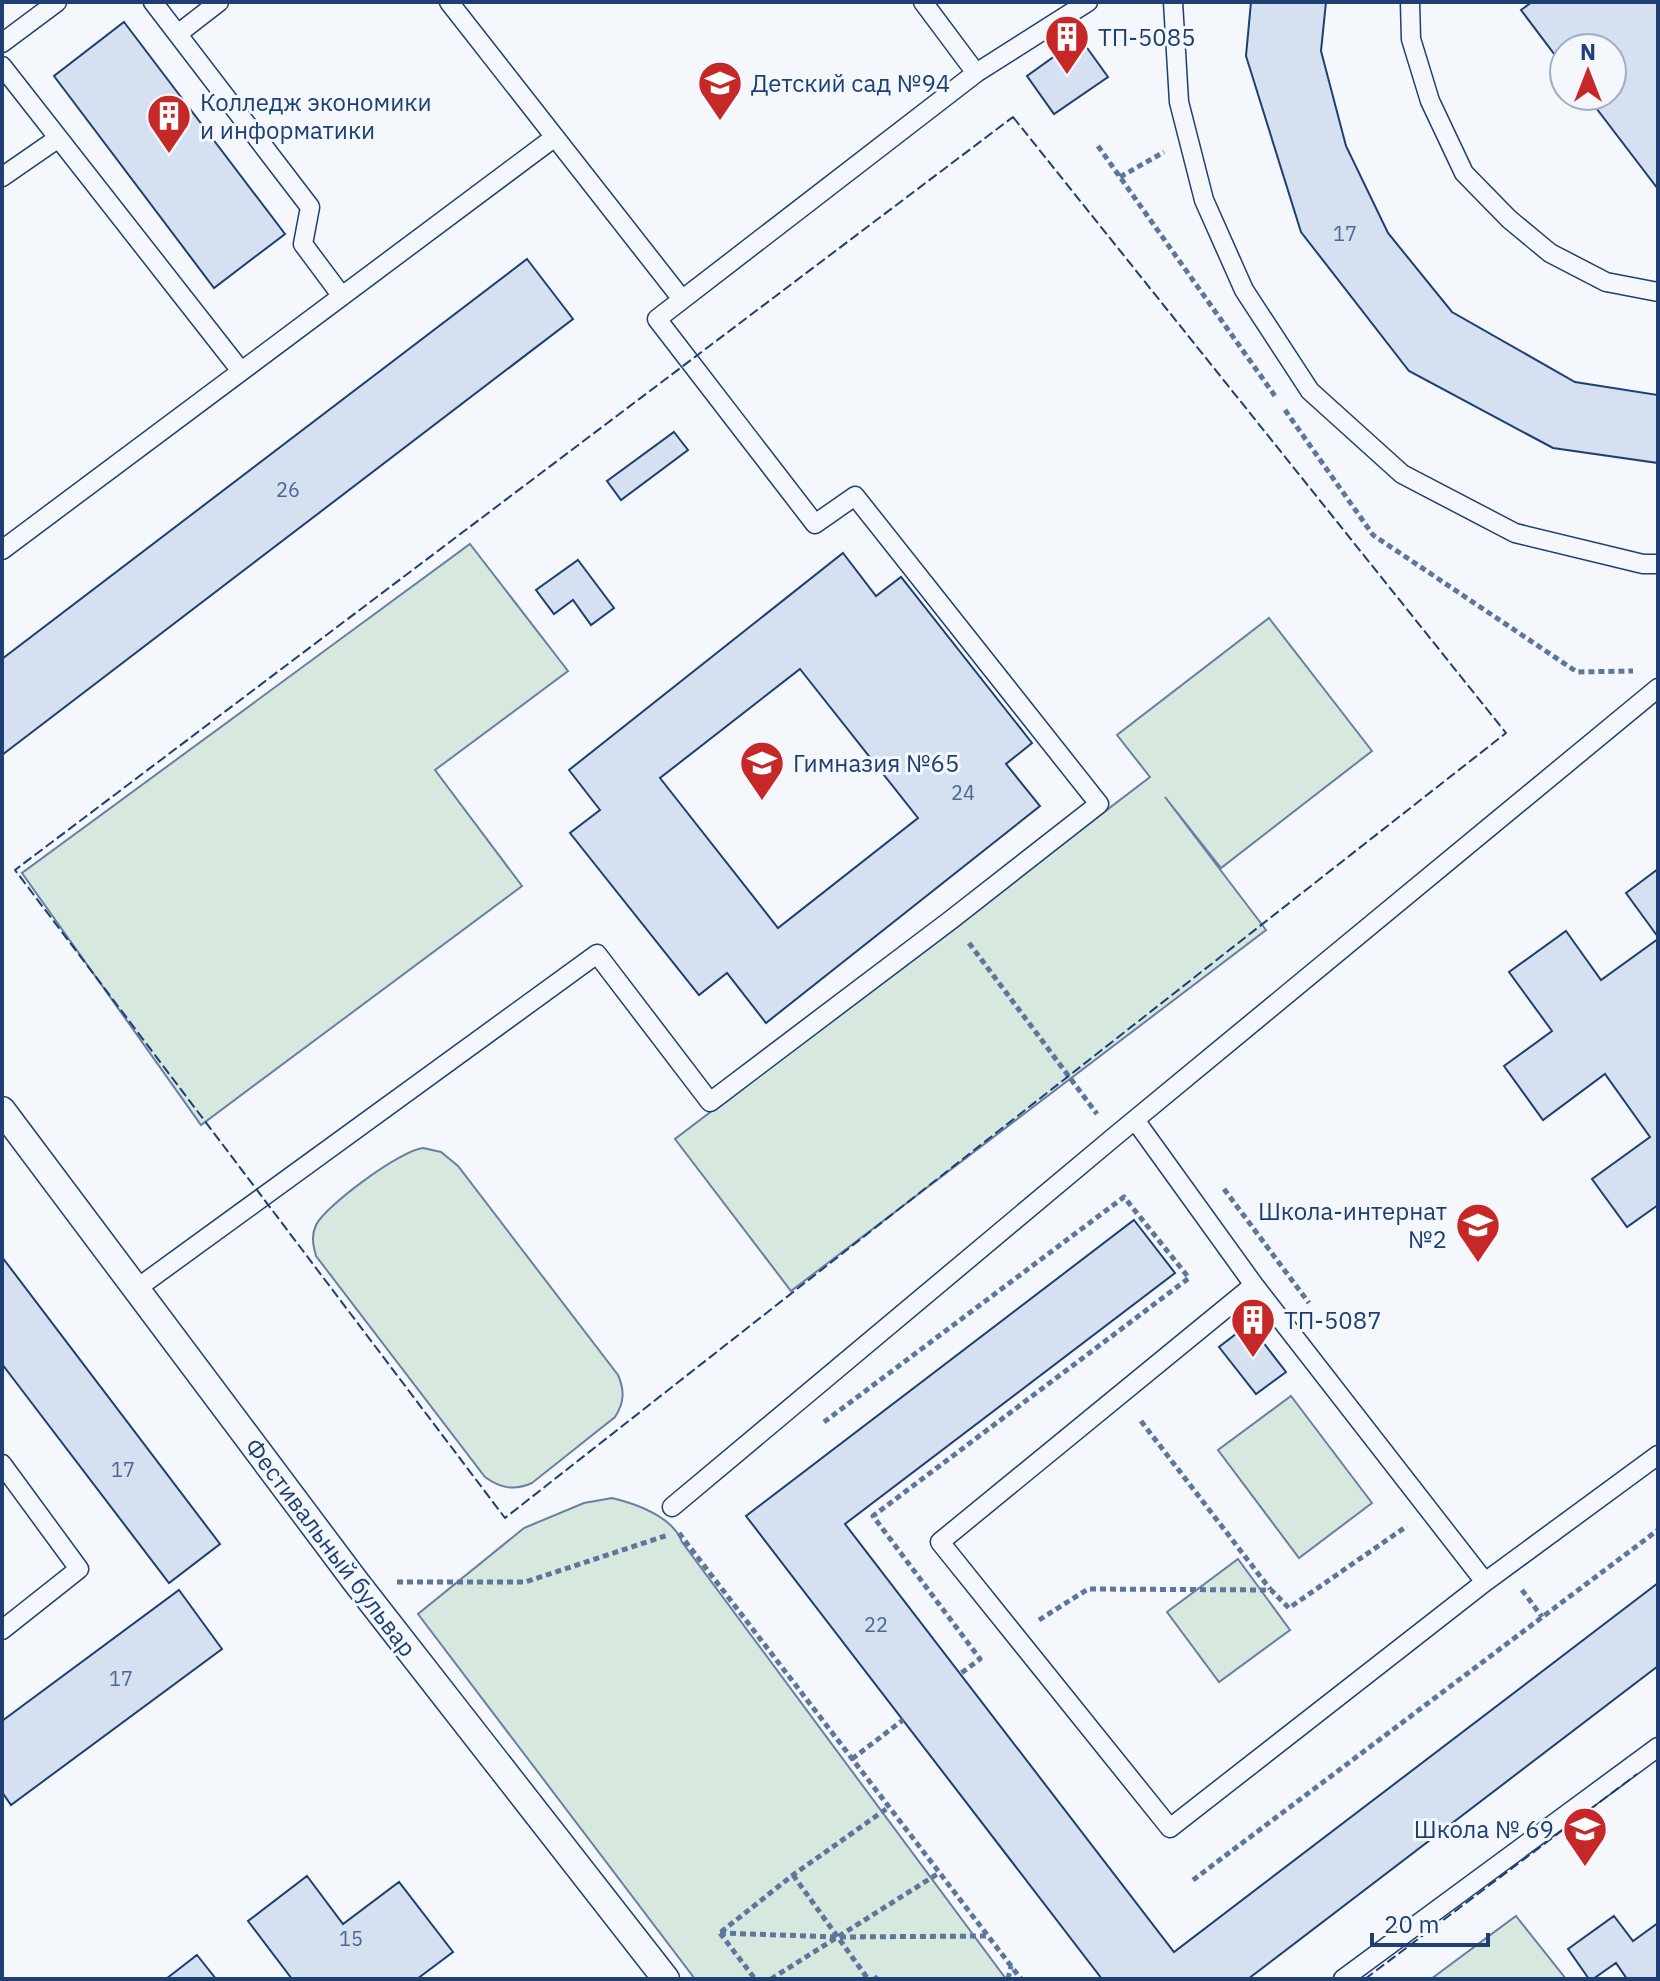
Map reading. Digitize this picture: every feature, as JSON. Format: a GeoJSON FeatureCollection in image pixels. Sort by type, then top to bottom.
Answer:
{"type":"FeatureCollection","features":[{"type":"Feature","properties":{"kind":"street","name":"Фестивальный бульвар"},"geometry":{"type":"LineString","coordinates":[[2,1110],[356,1582],[666,1979]]}},
{"type":"Feature","properties":{"kind":"lane"},"geometry":{"type":"LineString","coordinates":[[2,43],[57,2]]}},
{"type":"Feature","properties":{"kind":"lane"},"geometry":{"type":"LineString","coordinates":[[153,2],[310,207],[303,244],[341,295]]}},
{"type":"Feature","properties":{"kind":"lane"},"geometry":{"type":"LineString","coordinates":[[179,33],[219,2]]}},
{"type":"Feature","properties":{"kind":"lane"},"geometry":{"type":"LineString","coordinates":[[449,2],[681,298]]}},
{"type":"Feature","properties":{"kind":"lane"},"geometry":{"type":"LineString","coordinates":[[923,2],[976,73]]}},
{"type":"Feature","properties":{"kind":"lane"},"geometry":{"type":"LineString","coordinates":[[136,1289],[597,954],[710,1102],[1099,804],[855,496],[815,524],[657,319],[976,73],[1088,2]]}},
{"type":"Feature","properties":{"kind":"lane"},"geometry":{"type":"LineString","coordinates":[[1173,2],[1179,102],[1204,200],[1244,290],[1310,391],[1402,474],[1515,533],[1643,564],[1658,564]]}},
{"type":"Feature","properties":{"kind":"lane"},"geometry":{"type":"LineString","coordinates":[[1410,2],[1411,39],[1430,101],[1464,173],[1509,219],[1550,253],[1606,282],[1658,292]]}},
{"type":"Feature","properties":{"kind":"lane"},"geometry":{"type":"LineString","coordinates":[[2,66],[241,371]]}},
{"type":"Feature","properties":{"kind":"lane"},"geometry":{"type":"LineString","coordinates":[[2,550],[555,137]]}},
{"type":"Feature","properties":{"kind":"lane"},"geometry":{"type":"LineString","coordinates":[[2,177],[57,139]]}},
{"type":"Feature","properties":{"kind":"lane"},"geometry":{"type":"LineString","coordinates":[[672,1507],[1658,688]]}},
{"type":"Feature","properties":{"kind":"lane"},"geometry":{"type":"LineString","coordinates":[[1135,1120],[1254,1285],[1485,1582]]}},
{"type":"Feature","properties":{"kind":"lane"},"geometry":{"type":"LineString","coordinates":[[1254,1285],[940,1542],[1170,1828],[1485,1582],[1658,1455]]}},
{"type":"Feature","properties":{"kind":"lane"},"geometry":{"type":"LineString","coordinates":[[2,1464],[79,1569],[2,1630]]}},
{"type":"Feature","properties":{"kind":"lane"},"geometry":{"type":"LineString","coordinates":[[1343,1979],[1658,1747]]}},
{"type":"Feature","properties":{"kind":"path"},"geometry":{"type":"LineString","coordinates":[[1120,177],[1188,138]]}},
{"type":"Feature","properties":{"kind":"path"},"geometry":{"type":"LineString","coordinates":[[952,919],[1114,1137]]}},
{"type":"Feature","properties":{"kind":"path"},"geometry":{"type":"LineString","coordinates":[[1216,1177],[1310,1305]]}},
{"type":"Feature","properties":{"kind":"path"},"geometry":{"type":"LineString","coordinates":[[960,1674],[980,1659],[873,1516],[1189,1278],[1124,1197]]}},
{"type":"Feature","properties":{"kind":"path"},"geometry":{"type":"LineString","coordinates":[[1141,1421],[1271,1590],[1289,1608],[1431,1510]]}},
{"type":"Feature","properties":{"kind":"path"},"geometry":{"type":"LineString","coordinates":[[1193,1880],[1658,1530]]}},
{"type":"Feature","properties":{"kind":"path"},"geometry":{"type":"LineString","coordinates":[[678,1532],[1021,1979]]}},
{"type":"Feature","properties":{"kind":"path"},"geometry":{"type":"LineString","coordinates":[[1505,1567],[1542,1617]]}},
{"type":"Feature","properties":{"kind":"path"},"geometry":{"type":"LineString","coordinates":[[1032,1625],[1088,1589],[1271,1590]]}},
{"type":"Feature","properties":{"kind":"path"},"geometry":{"type":"LineString","coordinates":[[852,1759],[903,1720]]}},
{"type":"Feature","properties":{"kind":"path"},"geometry":{"type":"LineString","coordinates":[[720,1933],[793,1875],[889,1807]]}},
{"type":"Feature","properties":{"kind":"path"},"geometry":{"type":"LineString","coordinates":[[771,1979],[939,1873]]}},
{"type":"Feature","properties":{"kind":"path"},"geometry":{"type":"LineString","coordinates":[[793,1875],[868,1979]]}},
{"type":"Feature","properties":{"kind":"path"},"geometry":{"type":"LineString","coordinates":[[720,1933],[838,1937],[988,1936]]}},
{"type":"Feature","properties":{"kind":"path"},"geometry":{"type":"LineString","coordinates":[[720,1933],[755,1979]]}},
{"type":"Feature","properties":{"kind":"path"},"geometry":{"type":"LineString","coordinates":[[1008,1979],[1011,1966]]}},
{"type":"Feature","properties":{"kind":"shaded area"},"geometry":{"type":"Polygon","coordinates":[[[470,544],[568,671],[435,770],[522,886],[201,1125],[22,873],[470,544]]]}},
{"type":"Feature","properties":{"kind":"shaded area"},"geometry":{"type":"Polygon","coordinates":[[[1269,618],[1372,751],[1221,868],[1165,797],[1266,930],[791,1291],[675,1139],[1150,777],[1117,735],[1269,618]]]}},
{"type":"Feature","properties":{"kind":"shaded area"},"geometry":{"type":"Polygon","coordinates":[[[423,1148],[441,1152],[458,1166],[620,1381],[622,1397],[615,1417],[532,1483],[519,1487],[496,1484],[485,1477],[316,1256],[313,1233],[322,1216],[382,1168],[423,1148]]]}},
{"type":"Feature","properties":{"kind":"shaded area"},"geometry":{"type":"Polygon","coordinates":[[[1291,1396],[1372,1503],[1299,1558],[1218,1450],[1291,1396]]]}},
{"type":"Feature","properties":{"kind":"shaded area"},"geometry":{"type":"Polygon","coordinates":[[[612,1498],[653,1513],[671,1525],[1006,1979],[879,1979],[876,1976],[872,1979],[695,1979],[418,1614],[524,1528],[584,1503],[612,1498]]]}},
{"type":"Feature","properties":{"kind":"shaded area"},"geometry":{"type":"Polygon","coordinates":[[[1238,1559],[1290,1630],[1219,1682],[1167,1612],[1238,1559]]]}},
{"type":"Feature","properties":{"kind":"shaded area"},"geometry":{"type":"Polygon","coordinates":[[[1516,1916],[1566,1979],[1431,1979],[1516,1916]]]}},
{"type":"Feature","properties":{"kind":"building"},"geometry":{"type":"Polygon","coordinates":[[[1251,2],[1326,2],[1321,51],[1346,146],[1388,233],[1452,312],[1575,382],[1658,395],[1658,463],[1553,448],[1409,371],[1301,232],[1246,56],[1251,2]]]}},
{"type":"Feature","properties":{"kind":"building"},"geometry":{"type":"Polygon","coordinates":[[[1532,2],[1658,2],[1658,189],[1599,112],[1628,112],[1628,32],[1548,32],[1548,46],[1521,10],[1532,2]]]}},
{"type":"Feature","properties":{"kind":"building","name":"Колледж экономики и информатики"},"geometry":{"type":"Polygon","coordinates":[[[124,22],[285,234],[214,288],[54,76],[124,22]]]}},
{"type":"Feature","properties":{"kind":"building","name":"ТП-5085"},"geometry":{"type":"Polygon","coordinates":[[[1080,38],[1108,77],[1054,114],[1027,76],[1080,38]]]}},
{"type":"Feature","properties":{"kind":"building"},"geometry":{"type":"Polygon","coordinates":[[[527,259],[573,319],[2,755],[2,659],[527,259]]]}},
{"type":"Feature","properties":{"kind":"building"},"geometry":{"type":"Polygon","coordinates":[[[674,432],[688,450],[621,500],[607,481],[674,432]]]}},
{"type":"Feature","properties":{"kind":"building"},"geometry":{"type":"Polygon","coordinates":[[[843,553],[876,596],[901,577],[1032,743],[1006,764],[1040,806],[766,1023],[727,973],[699,995],[570,833],[600,810],[569,770],[843,553]],[[800,669],[660,778],[778,928],[918,818],[800,669]]]}},
{"type":"Feature","properties":{"kind":"building"},"geometry":{"type":"Polygon","coordinates":[[[578,560],[614,608],[591,625],[573,600],[554,614],[536,590],[578,560]]]}},
{"type":"Feature","properties":{"kind":"building"},"geometry":{"type":"Polygon","coordinates":[[[1658,869],[1658,937],[1626,893],[1658,869]]]}},
{"type":"Feature","properties":{"kind":"building"},"geometry":{"type":"Polygon","coordinates":[[[1566,931],[1601,980],[1658,939],[1658,1205],[1627,1227],[1592,1179],[1650,1137],[1605,1074],[1543,1120],[1504,1066],[1552,1031],[1509,972],[1566,931]]]}},
{"type":"Feature","properties":{"kind":"building"},"geometry":{"type":"Polygon","coordinates":[[[1134,1220],[1175,1273],[845,1524],[1174,1952],[1658,1583],[1658,1666],[1248,1979],[1102,1979],[746,1516],[1134,1220]]]}},
{"type":"Feature","properties":{"kind":"building"},"geometry":{"type":"Polygon","coordinates":[[[2,1257],[220,1544],[169,1583],[2,1364],[2,1257]]]}},
{"type":"Feature","properties":{"kind":"building","name":"ТП-5087"},"geometry":{"type":"Polygon","coordinates":[[[1249,1324],[1286,1372],[1256,1394],[1219,1347],[1249,1324]]]}},
{"type":"Feature","properties":{"kind":"building"},"geometry":{"type":"Polygon","coordinates":[[[179,1590],[222,1649],[11,1805],[2,1792],[2,1721],[179,1590]]]}},
{"type":"Feature","properties":{"kind":"building"},"geometry":{"type":"Polygon","coordinates":[[[307,1876],[343,1924],[399,1882],[453,1952],[417,1979],[292,1979],[248,1921],[307,1876]]]}},
{"type":"Feature","properties":{"kind":"building"},"geometry":{"type":"Polygon","coordinates":[[[1614,1916],[1633,1941],[1658,1923],[1658,1979],[1627,1979],[1616,1963],[1589,1979],[1568,1949],[1614,1916]]]}},
{"type":"Feature","properties":{"kind":"building"},"geometry":{"type":"Polygon","coordinates":[[[197,1955],[216,1979],[166,1979],[197,1955]]]}},
{"type":"Feature","properties":{"kind":"fence"},"geometry":{"type":"LineString","coordinates":[[1013,117],[1506,733],[505,1518],[15,870],[1013,117]]}},
{"type":"Feature","properties":{"kind":"fence"},"geometry":{"type":"LineString","coordinates":[[1365,1979],[1637,1774]]}},
{"type":"Feature","properties":{"kind":"place","name":"ТП-5085"},"geometry":{"type":"Point","coordinates":[1067,76]}},
{"type":"Feature","properties":{"kind":"place","name":"Детский сад №94"},"geometry":{"type":"Point","coordinates":[720,122]}},
{"type":"Feature","properties":{"kind":"place","name":"Колледж экономики и информатики"},"geometry":{"type":"Point","coordinates":[169,155]}},
{"type":"Feature","properties":{"kind":"place","name":"Гимназия №65"},"geometry":{"type":"Point","coordinates":[762,802]}},
{"type":"Feature","properties":{"kind":"place","name":"Школа-интернат №2"},"geometry":{"type":"Point","coordinates":[1478,1264]}},
{"type":"Feature","properties":{"kind":"place","name":"ТП-5087"},"geometry":{"type":"Point","coordinates":[1253,1359]}},
{"type":"Feature","properties":{"kind":"place","name":"Школа № 69"},"geometry":{"type":"Point","coordinates":[1585,1868]}}]}
